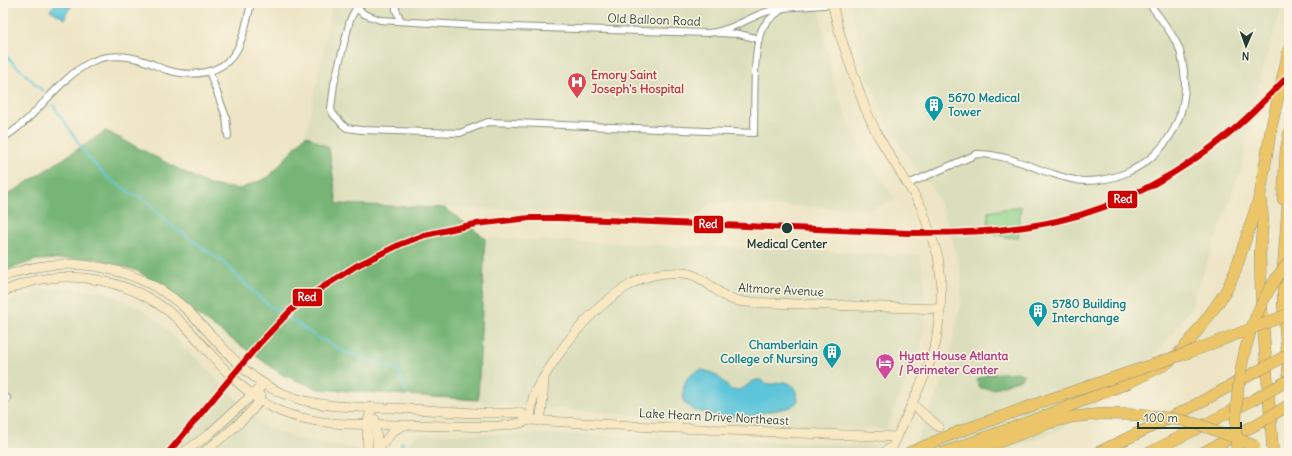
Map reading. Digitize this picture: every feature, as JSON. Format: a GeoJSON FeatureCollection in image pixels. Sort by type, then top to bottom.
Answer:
{"type":"FeatureCollection","features":[{"type":"Feature","properties":{"kind":"highway"},"geometry":{"type":"LineString","coordinates":[[947,452],[1039,418],[1153,372],[1174,357],[1189,342],[1226,291],[1235,272],[1260,195],[1271,129],[1289,49]]}},
{"type":"Feature","properties":{"kind":"highway"},"geometry":{"type":"LineString","coordinates":[[1237,453],[1235,426],[1237,398],[1245,348],[1262,305],[1271,287],[1286,266],[1283,186],[1289,134]]}},
{"type":"Feature","properties":{"kind":"highway"},"geometry":{"type":"LineString","coordinates":[[1149,453],[1289,380],[1283,304],[1289,190]]}},
{"type":"Feature","properties":{"kind":"highway"},"geometry":{"type":"LineString","coordinates":[[1260,195],[1263,219],[1260,254],[1261,296],[1273,453]]}},
{"type":"Feature","properties":{"kind":"highway"},"geometry":{"type":"LineString","coordinates":[[908,453],[958,432],[1193,351],[1289,314]]}},
{"type":"Feature","properties":{"kind":"highway"},"geometry":{"type":"LineString","coordinates":[[1097,453],[1180,413],[1289,354]]}},
{"type":"Feature","properties":{"kind":"highway"},"geometry":{"type":"LineString","coordinates":[[1202,453],[1234,437],[1289,405]]}},
{"type":"Feature","properties":{"kind":"highway"},"geometry":{"type":"LineString","coordinates":[[971,453],[1046,424],[1072,417],[1101,414],[1123,414],[1144,415],[1188,422],[1225,434],[1269,453]]}},
{"type":"Feature","properties":{"kind":"highway"},"geometry":{"type":"LineString","coordinates":[[1213,453],[1223,447],[1234,437]]}},
{"type":"Feature","properties":{"kind":"main road"},"geometry":{"type":"LineString","coordinates":[[833,4],[840,35],[866,108],[878,136],[921,206],[938,256],[941,280],[940,309],[936,342],[928,368],[897,437],[894,450],[883,453]]}},
{"type":"Feature","properties":{"kind":"main road","name":"Lake Hearn Drive Northeast"},"geometry":{"type":"LineString","coordinates":[[3,277],[32,268],[72,265],[106,269],[137,278],[160,290],[182,306],[236,363],[264,384],[289,396],[312,403],[478,413],[521,413],[535,421]]}},
{"type":"Feature","properties":{"kind":"main road","name":"Altmore Avenue"},"geometry":{"type":"LineString","coordinates":[[535,421],[543,402],[544,377],[573,333],[590,315],[618,293],[634,282],[649,277],[663,274],[685,273],[697,276],[730,299],[743,302],[940,309]]}},
{"type":"Feature","properties":{"kind":"main road","name":"Lake Hearn Drive Northeast"},"geometry":{"type":"LineString","coordinates":[[3,292],[28,282],[47,278],[66,277],[106,282],[136,291],[149,298],[174,316],[186,327],[225,371],[260,401],[285,413],[306,419],[372,424],[492,427],[535,421],[897,437]]}},
{"type":"Feature","properties":{"kind":"main road"},"geometry":{"type":"LineString","coordinates":[[923,308],[939,320]]}},
{"type":"Feature","properties":{"kind":"main road"},"geometry":{"type":"LineString","coordinates":[[183,453],[213,430],[264,384]]}},
{"type":"Feature","properties":{"kind":"main road"},"geometry":{"type":"LineString","coordinates":[[203,453],[235,427],[260,401],[264,384]]}},
{"type":"Feature","properties":{"kind":"main road"},"geometry":{"type":"LineString","coordinates":[[912,404],[939,426]]}},
{"type":"Feature","properties":{"kind":"main road"},"geometry":{"type":"LineString","coordinates":[[368,451],[372,424],[372,407]]}},
{"type":"Feature","properties":{"kind":"main road"},"geometry":{"type":"LineString","coordinates":[[372,424],[378,451]]}},
{"type":"Feature","properties":{"kind":"main road"},"geometry":{"type":"LineString","coordinates":[[378,451],[393,431],[405,425]]}},
{"type":"Feature","properties":{"kind":"street"},"geometry":{"type":"LineString","coordinates":[[3,138],[23,123],[74,73],[91,62],[110,56],[124,56],[183,74],[196,74],[219,68],[228,62],[236,52],[244,34],[251,3]]}},
{"type":"Feature","properties":{"kind":"street"},"geometry":{"type":"LineString","coordinates":[[364,3],[356,8],[350,20],[334,84],[331,108],[333,114],[342,125],[347,128],[361,130],[460,133],[488,122],[754,133],[756,59],[759,39],[763,27],[783,8]]}},
{"type":"Feature","properties":{"kind":"street"},"geometry":{"type":"LineString","coordinates":[[396,3],[396,10],[401,21]]}},
{"type":"Feature","properties":{"kind":"street"},"geometry":{"type":"LineString","coordinates":[[908,184],[977,154],[986,153],[1066,178],[1085,181],[1104,180],[1121,176],[1148,160],[1167,142],[1173,133],[1183,107],[1185,89],[1184,69],[1179,49],[1169,31],[1149,3]]}},
{"type":"Feature","properties":{"kind":"street","name":"Old Balloon Road"},"geometry":{"type":"LineString","coordinates":[[356,8],[364,14],[380,20],[485,26],[712,33],[763,13],[783,8],[833,4]]}},
{"type":"Feature","properties":{"kind":"street"},"geometry":{"type":"LineString","coordinates":[[712,33],[739,34],[759,39]]}},
{"type":"Feature","properties":{"kind":"street"},"geometry":{"type":"LineString","coordinates":[[209,71],[226,117],[228,136]]}},
{"type":"Feature","properties":{"kind":"shaded area","name":"Emory Saint Joseph's Hospital"},"geometry":{"type":"Polygon","coordinates":[[[332,3],[818,3],[832,76],[849,123],[865,155],[896,200],[869,209],[710,203],[700,216],[337,204],[329,148],[306,135],[332,3]]]}},
{"type":"Feature","properties":{"kind":"shaded area"},"geometry":{"type":"Polygon","coordinates":[[[850,3],[1283,3],[1256,94],[1241,170],[1190,309],[1148,364],[1061,430],[999,453],[910,453],[947,370],[961,302],[961,276],[949,227],[936,194],[915,167],[891,131],[868,77],[850,3]]]}},
{"type":"Feature","properties":{"kind":"shaded area"},"geometry":{"type":"Polygon","coordinates":[[[485,238],[919,255],[925,282],[925,322],[918,359],[901,392],[886,429],[778,427],[664,419],[591,411],[486,403],[478,400],[485,238]]]}},
{"type":"Feature","properties":{"kind":"shaded area"},"geometry":{"type":"Polygon","coordinates":[[[50,288],[73,288],[105,292],[140,308],[160,323],[263,425],[297,439],[357,449],[357,453],[3,453],[3,305],[13,300],[50,288]]]}},
{"type":"Feature","properties":{"kind":"shaded area"},"geometry":{"type":"Polygon","coordinates":[[[419,434],[562,434],[875,446],[872,453],[406,453],[409,441],[419,434]]]}},
{"type":"Feature","properties":{"kind":"green space"},"geometry":{"type":"Polygon","coordinates":[[[106,131],[209,185],[240,189],[269,177],[306,135],[329,148],[337,204],[445,208],[485,238],[478,400],[319,389],[283,375],[138,271],[95,258],[36,260],[3,271],[3,198],[106,131]]]}},
{"type":"Feature","properties":{"kind":"green space"},"geometry":{"type":"Polygon","coordinates":[[[1021,206],[1018,238],[994,234],[988,229],[988,212],[1021,206]]]}},
{"type":"Feature","properties":{"kind":"green space"},"geometry":{"type":"Polygon","coordinates":[[[1017,372],[1024,375],[1023,378],[993,389],[980,388],[977,380],[991,374],[1017,372]]]}},
{"type":"Feature","properties":{"kind":"water"},"geometry":{"type":"Polygon","coordinates":[[[56,3],[73,3],[65,16],[65,19],[50,10],[56,3]]]}},
{"type":"Feature","properties":{"kind":"water"},"geometry":{"type":"Polygon","coordinates":[[[701,370],[714,374],[731,390],[740,390],[757,380],[767,384],[785,382],[793,386],[798,401],[791,407],[751,416],[720,416],[692,410],[684,402],[684,386],[685,382],[691,375],[701,370]]]}},
{"type":"Feature","properties":{"kind":"waterway"},"geometry":{"type":"LineString","coordinates":[[3,53],[43,91]]}},
{"type":"Feature","properties":{"kind":"waterway"},"geometry":{"type":"LineString","coordinates":[[53,105],[88,157],[108,178],[134,195],[145,199],[168,223],[223,262],[263,301],[317,337],[347,353],[398,370],[406,393]]}},
{"type":"Feature","properties":{"kind":"waterway"},"geometry":{"type":"LineString","coordinates":[[401,453],[402,442]]}},
{"type":"Feature","properties":{"kind":"transit line","name":"Red"},"geometry":{"type":"LineString","coordinates":[[168,453],[259,344],[290,311],[309,296],[356,266],[401,244],[425,235],[475,224],[530,218],[909,233],[1002,230],[1039,225],[1081,215],[1104,207],[1128,197],[1172,174],[1233,130],[1289,75]]}},
{"type":"Feature","properties":{"kind":"place","name":"Emory Saint Joseph's Hospital"},"geometry":{"type":"Point","coordinates":[577,99]}},
{"type":"Feature","properties":{"kind":"place","name":"5670 Medical Tower"},"geometry":{"type":"Point","coordinates":[934,122]}},
{"type":"Feature","properties":{"kind":"place","name":"Medical Center"},"geometry":{"type":"Point","coordinates":[787,228]}},
{"type":"Feature","properties":{"kind":"place","name":"5780 Building Interchange"},"geometry":{"type":"Point","coordinates":[1038,328]}},
{"type":"Feature","properties":{"kind":"place","name":"Chamberlain College of Nursing"},"geometry":{"type":"Point","coordinates":[832,369]}},
{"type":"Feature","properties":{"kind":"place","name":"Hyatt House Atlanta / Perimeter Center"},"geometry":{"type":"Point","coordinates":[885,380]}}]}
